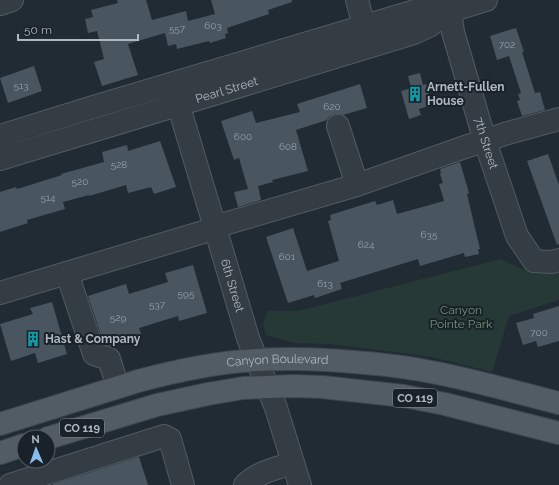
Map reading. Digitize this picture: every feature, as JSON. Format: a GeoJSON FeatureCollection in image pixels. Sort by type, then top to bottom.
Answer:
{"type":"FeatureCollection","features":[{"type":"Feature","properties":{"kind":"main road","name":"Canyon Boulevard"},"geometry":{"type":"LineString","coordinates":[[0,424],[118,387],[173,372],[256,360],[334,360],[389,365],[471,381],[559,403]]}},
{"type":"Feature","properties":{"kind":"main road","name":"Canyon Boulevard"},"geometry":{"type":"LineString","coordinates":[[56,436],[171,401],[243,388],[267,387],[322,387],[404,396],[445,404],[559,433]]}},
{"type":"Feature","properties":{"kind":"main road"},"geometry":{"type":"LineString","coordinates":[[1,450],[16,447]]}},
{"type":"Feature","properties":{"kind":"street"},"geometry":{"type":"LineString","coordinates":[[0,4],[12,0]]}},
{"type":"Feature","properties":{"kind":"street"},"geometry":{"type":"LineString","coordinates":[[357,0],[364,26]]}},
{"type":"Feature","properties":{"kind":"street","name":"Pearl Street"},"geometry":{"type":"LineString","coordinates":[[0,159],[414,33],[429,26],[450,11],[486,0]]}},
{"type":"Feature","properties":{"kind":"street","name":"Pearl Street"},"geometry":{"type":"LineString","coordinates":[[0,136],[415,11],[426,9],[450,11]]}},
{"type":"Feature","properties":{"kind":"street","name":"7th Street"},"geometry":{"type":"LineString","coordinates":[[450,11],[452,32],[485,141],[517,236],[534,261],[552,262],[559,260]]}},
{"type":"Feature","properties":{"kind":"street","name":"6th Street"},"geometry":{"type":"LineString","coordinates":[[172,83],[248,338],[276,408],[300,485]]}},
{"type":"Feature","properties":{"kind":"street"},"geometry":{"type":"LineString","coordinates":[[0,293],[210,230],[214,227],[357,185],[508,133],[559,119]]}},
{"type":"Feature","properties":{"kind":"street"},"geometry":{"type":"LineString","coordinates":[[338,126],[357,185]]}},
{"type":"Feature","properties":{"kind":"street"},"geometry":{"type":"LineString","coordinates":[[67,273],[94,354],[109,359],[118,387]]}},
{"type":"Feature","properties":{"kind":"street"},"geometry":{"type":"LineString","coordinates":[[10,485],[164,436],[170,440],[183,485]]}},
{"type":"Feature","properties":{"kind":"street"},"geometry":{"type":"LineString","coordinates":[[245,485],[259,475],[270,470],[294,463]]}},
{"type":"Feature","properties":{"kind":"green space","name":"Canyon Pointe Park"},"geometry":{"type":"Polygon","coordinates":[[[501,259],[526,271],[554,273],[559,271],[559,300],[509,316],[492,372],[432,357],[329,344],[296,343],[266,335],[263,324],[268,311],[298,311],[501,259]]]}},
{"type":"Feature","properties":{"kind":"building"},"geometry":{"type":"Polygon","coordinates":[[[117,0],[146,0],[152,20],[186,11],[188,21],[215,14],[211,0],[292,0],[292,2],[268,10],[269,14],[227,28],[228,33],[225,34],[226,38],[210,43],[209,41],[177,49],[176,44],[168,46],[165,33],[128,44],[138,75],[102,86],[94,62],[104,59],[97,31],[88,33],[85,19],[93,17],[91,10],[118,3],[117,0]]]}},
{"type":"Feature","properties":{"kind":"building"},"geometry":{"type":"Polygon","coordinates":[[[516,28],[535,93],[540,92],[545,110],[522,116],[517,101],[520,100],[518,94],[521,93],[509,56],[497,60],[490,36],[516,28]]]}},
{"type":"Feature","properties":{"kind":"building"},"geometry":{"type":"Polygon","coordinates":[[[34,66],[42,91],[8,103],[0,78],[34,66]]]}},
{"type":"Feature","properties":{"kind":"building","name":"Arnett-Fullen House"},"geometry":{"type":"Polygon","coordinates":[[[420,73],[423,85],[426,84],[432,105],[419,109],[421,115],[409,119],[401,91],[411,88],[408,76],[420,73]]]}},
{"type":"Feature","properties":{"kind":"building"},"geometry":{"type":"Polygon","coordinates":[[[360,84],[367,108],[343,115],[335,114],[327,120],[296,130],[308,171],[272,180],[273,182],[258,186],[261,200],[238,207],[234,192],[248,189],[239,158],[234,160],[221,121],[252,111],[256,123],[300,112],[297,104],[360,84]]]}},
{"type":"Feature","properties":{"kind":"building"},"geometry":{"type":"Polygon","coordinates":[[[160,141],[176,187],[154,194],[151,187],[128,193],[126,185],[63,202],[65,209],[27,220],[28,223],[0,232],[0,192],[16,187],[17,189],[62,175],[61,174],[104,162],[102,152],[127,145],[128,151],[160,141]]]}},
{"type":"Feature","properties":{"kind":"building"},"geometry":{"type":"Polygon","coordinates":[[[548,154],[559,185],[559,244],[557,245],[527,161],[548,154]]]}},
{"type":"Feature","properties":{"kind":"building"},"geometry":{"type":"Polygon","coordinates":[[[460,162],[469,193],[467,194],[480,249],[478,249],[479,254],[465,257],[464,253],[420,266],[418,259],[340,283],[342,289],[315,298],[314,295],[288,303],[266,237],[293,228],[307,271],[339,261],[328,221],[331,220],[330,215],[375,201],[377,205],[393,200],[397,214],[444,201],[439,184],[443,183],[440,169],[460,162]]]}},
{"type":"Feature","properties":{"kind":"building"},"geometry":{"type":"Polygon","coordinates":[[[193,265],[207,313],[179,321],[178,316],[139,328],[142,336],[110,346],[104,344],[88,296],[126,284],[129,294],[168,282],[165,273],[193,265]]]}},
{"type":"Feature","properties":{"kind":"building","name":"Hast & Company"},"geometry":{"type":"Polygon","coordinates":[[[52,302],[67,354],[38,363],[35,353],[11,361],[0,324],[33,314],[30,308],[52,302]]]}},
{"type":"Feature","properties":{"kind":"building"},"geometry":{"type":"Polygon","coordinates":[[[559,306],[559,341],[538,347],[536,341],[523,345],[516,323],[534,318],[533,314],[559,306]]]}},
{"type":"Feature","properties":{"kind":"building"},"geometry":{"type":"Polygon","coordinates":[[[139,457],[148,485],[53,485],[53,484],[139,457]]]}},
{"type":"Feature","properties":{"kind":"place","name":"Arnett-Fullen House"},"geometry":{"type":"Point","coordinates":[415,94]}},
{"type":"Feature","properties":{"kind":"place","name":"Hast & Company"},"geometry":{"type":"Point","coordinates":[33,339]}}]}
